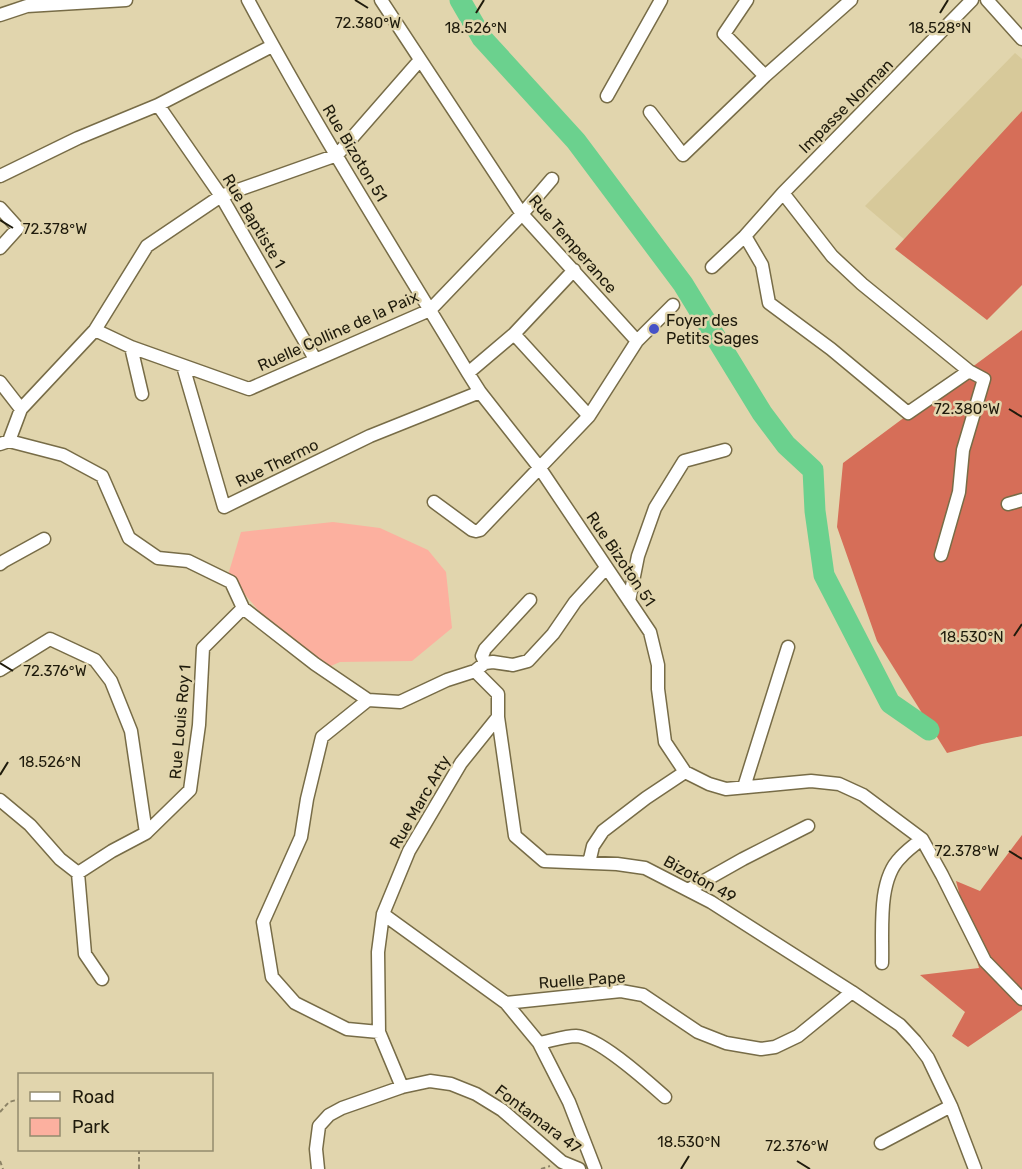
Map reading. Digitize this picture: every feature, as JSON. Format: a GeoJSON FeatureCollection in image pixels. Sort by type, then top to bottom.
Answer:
{"type":"FeatureCollection","features":[{"type":"Feature","properties":{"kind":"street"},"geometry":{"type":"LineString","coordinates":[[0,15],[27,6],[126,0]]}},
{"type":"Feature","properties":{"kind":"street","name":"Rue Bizoton 51"},"geometry":{"type":"LineString","coordinates":[[248,0],[272,46],[468,374],[539,468],[650,632],[658,665],[658,689],[665,742],[685,772]]}},
{"type":"Feature","properties":{"kind":"street","name":"Rue Temperance"},"geometry":{"type":"LineString","coordinates":[[381,0],[522,214],[638,341]]}},
{"type":"Feature","properties":{"kind":"street"},"geometry":{"type":"LineString","coordinates":[[607,96],[661,0]]}},
{"type":"Feature","properties":{"kind":"street"},"geometry":{"type":"LineString","coordinates":[[747,0],[724,34],[765,76]]}},
{"type":"Feature","properties":{"kind":"street"},"geometry":{"type":"LineString","coordinates":[[650,112],[683,155],[765,76],[851,0]]}},
{"type":"Feature","properties":{"kind":"street","name":"Impasse Norman"},"geometry":{"type":"LineString","coordinates":[[712,267],[745,236],[783,193],[972,0]]}},
{"type":"Feature","properties":{"kind":"street"},"geometry":{"type":"LineString","coordinates":[[987,0],[1022,39]]}},
{"type":"Feature","properties":{"kind":"street"},"geometry":{"type":"LineString","coordinates":[[0,176],[78,138],[158,105],[272,46]]}},
{"type":"Feature","properties":{"kind":"street"},"geometry":{"type":"LineString","coordinates":[[420,60],[337,155],[221,196],[147,246],[95,330],[21,409],[5,442],[63,455],[102,476],[129,538],[158,558],[188,561],[231,582],[243,608],[315,664],[368,700],[400,702],[493,662],[513,664],[528,662],[553,634],[575,602],[606,568]]}},
{"type":"Feature","properties":{"kind":"street","name":"Rue Baptiste 1"},"geometry":{"type":"LineString","coordinates":[[158,105],[221,196],[315,359]]}},
{"type":"Feature","properties":{"kind":"street","name":"Ruelle Colline de la Paix"},"geometry":{"type":"LineString","coordinates":[[95,330],[131,347],[249,389],[430,310],[522,214],[552,179]]}},
{"type":"Feature","properties":{"kind":"street"},"geometry":{"type":"LineString","coordinates":[[783,193],[832,256],[862,284],[969,371],[984,379],[963,450],[959,492],[941,555]]}},
{"type":"Feature","properties":{"kind":"street"},"geometry":{"type":"LineString","coordinates":[[0,208],[18,228],[0,248]]}},
{"type":"Feature","properties":{"kind":"street"},"geometry":{"type":"LineString","coordinates":[[745,236],[762,265],[769,303],[831,349],[908,413],[969,371]]}},
{"type":"Feature","properties":{"kind":"street"},"geometry":{"type":"LineString","coordinates":[[468,374],[514,334],[574,270]]}},
{"type":"Feature","properties":{"kind":"street"},"geometry":{"type":"LineString","coordinates":[[434,502],[472,530],[480,530],[589,416],[638,341],[673,304]]}},
{"type":"Feature","properties":{"kind":"street"},"geometry":{"type":"LineString","coordinates":[[514,334],[589,416]]}},
{"type":"Feature","properties":{"kind":"street"},"geometry":{"type":"LineString","coordinates":[[131,347],[142,394]]}},
{"type":"Feature","properties":{"kind":"street","name":"Rue Thermo"},"geometry":{"type":"LineString","coordinates":[[183,366],[224,507],[370,436],[480,392]]}},
{"type":"Feature","properties":{"kind":"street"},"geometry":{"type":"LineString","coordinates":[[0,382],[21,409]]}},
{"type":"Feature","properties":{"kind":"street"},"geometry":{"type":"LineString","coordinates":[[629,601],[638,556],[655,508],[684,461],[725,450]]}},
{"type":"Feature","properties":{"kind":"street"},"geometry":{"type":"LineString","coordinates":[[1008,504],[1022,500]]}},
{"type":"Feature","properties":{"kind":"street"},"geometry":{"type":"LineString","coordinates":[[0,564],[44,539]]}},
{"type":"Feature","properties":{"kind":"street"},"geometry":{"type":"LineString","coordinates":[[480,667],[485,649],[531,600]]}},
{"type":"Feature","properties":{"kind":"street","name":"Rue Louis Roy 1"},"geometry":{"type":"LineString","coordinates":[[78,873],[146,833],[190,790],[200,725],[203,648],[243,608]]}},
{"type":"Feature","properties":{"kind":"street"},"geometry":{"type":"LineString","coordinates":[[0,670],[50,639],[95,660],[111,681],[131,730],[146,833]]}},
{"type":"Feature","properties":{"kind":"street"},"geometry":{"type":"LineString","coordinates":[[744,786],[788,647]]}},
{"type":"Feature","properties":{"kind":"street","name":"Bizoton 49"},"geometry":{"type":"LineString","coordinates":[[480,667],[498,694],[498,717],[515,836],[544,861],[617,864],[645,868],[711,903],[900,1025],[928,1058],[951,1106],[975,1169]]}},
{"type":"Feature","properties":{"kind":"street"},"geometry":{"type":"LineString","coordinates":[[368,700],[322,737],[301,837],[263,922],[272,977],[295,1003],[347,1029],[379,1032]]}},
{"type":"Feature","properties":{"kind":"street","name":"Rue Marc Arty"},"geometry":{"type":"LineString","coordinates":[[402,1087],[379,1032],[378,952],[383,914],[409,851],[461,763],[498,717]]}},
{"type":"Feature","properties":{"kind":"street"},"geometry":{"type":"LineString","coordinates":[[589,863],[593,846],[603,831],[685,772],[709,784],[726,789],[812,781],[839,784],[863,795],[922,839],[985,961],[1022,999]]}},
{"type":"Feature","properties":{"kind":"street"},"geometry":{"type":"LineString","coordinates":[[0,800],[30,825],[60,860],[78,873],[85,954],[102,979]]}},
{"type":"Feature","properties":{"kind":"street"},"geometry":{"type":"LineString","coordinates":[[688,890],[808,826]]}},
{"type":"Feature","properties":{"kind":"street"},"geometry":{"type":"LineString","coordinates":[[882,963],[884,891],[889,874],[898,859],[922,839]]}},
{"type":"Feature","properties":{"kind":"street"},"geometry":{"type":"LineString","coordinates":[[383,914],[506,1003],[539,1043],[569,1102],[596,1169]]}},
{"type":"Feature","properties":{"kind":"street","name":"Ruelle Pape"},"geometry":{"type":"LineString","coordinates":[[506,1003],[621,991],[633,992],[644,995],[698,1032],[726,1043],[760,1049],[775,1047],[798,1036],[852,992]]}},
{"type":"Feature","properties":{"kind":"street"},"geometry":{"type":"LineString","coordinates":[[539,1043],[578,1036],[593,1041],[635,1070],[665,1098]]}},
{"type":"Feature","properties":{"kind":"street","name":"Fontamara 47"},"geometry":{"type":"LineString","coordinates":[[318,1169],[316,1149],[319,1126],[329,1115],[342,1108],[402,1087],[430,1081],[451,1084],[476,1094],[502,1110],[562,1162],[579,1169]]}},
{"type":"Feature","properties":{"kind":"street"},"geometry":{"type":"LineString","coordinates":[[881,1143],[951,1106]]}},
{"type":"Feature","properties":{"kind":"path"},"geometry":{"type":"LineString","coordinates":[[0,1112],[9,1102],[18,1100]]}},
{"type":"Feature","properties":{"kind":"path"},"geometry":{"type":"LineString","coordinates":[[139,1151],[139,1169]]}},
{"type":"Feature","properties":{"kind":"path"},"geometry":{"type":"LineString","coordinates":[[0,1161],[3,1169]]}},
{"type":"Feature","properties":{"kind":"shaded area"},"geometry":{"type":"Polygon","coordinates":[[[1015,53],[1022,59],[1022,179],[938,268],[865,206],[1015,53]]]}},
{"type":"Feature","properties":{"kind":"shaded area"},"geometry":{"type":"Polygon","coordinates":[[[1022,111],[1022,285],[987,320],[895,249],[1022,111]]]}},
{"type":"Feature","properties":{"kind":"shaded area"},"geometry":{"type":"Polygon","coordinates":[[[1022,330],[1022,736],[947,753],[877,641],[837,527],[843,463],[1022,330]]]}},
{"type":"Feature","properties":{"kind":"shaded area"},"geometry":{"type":"Polygon","coordinates":[[[1022,835],[1022,1010],[968,1047],[952,1036],[965,1012],[920,975],[979,968],[956,881],[980,891],[1022,835]]]}},
{"type":"Feature","properties":{"kind":"green space"},"geometry":{"type":"Polygon","coordinates":[[[333,522],[380,528],[428,550],[446,572],[452,628],[412,661],[340,662],[317,672],[289,646],[228,575],[241,532],[333,522]]]}},
{"type":"Feature","properties":{"kind":"waterway"},"geometry":{"type":"LineString","coordinates":[[460,0],[482,38],[576,141],[683,284],[762,413],[786,445],[813,470],[815,511],[824,575],[890,703],[929,730]]}},
{"type":"Feature","properties":{"kind":"place","name":"Foyer des Petits Sages"},"geometry":{"type":"Point","coordinates":[654,329]}}]}
